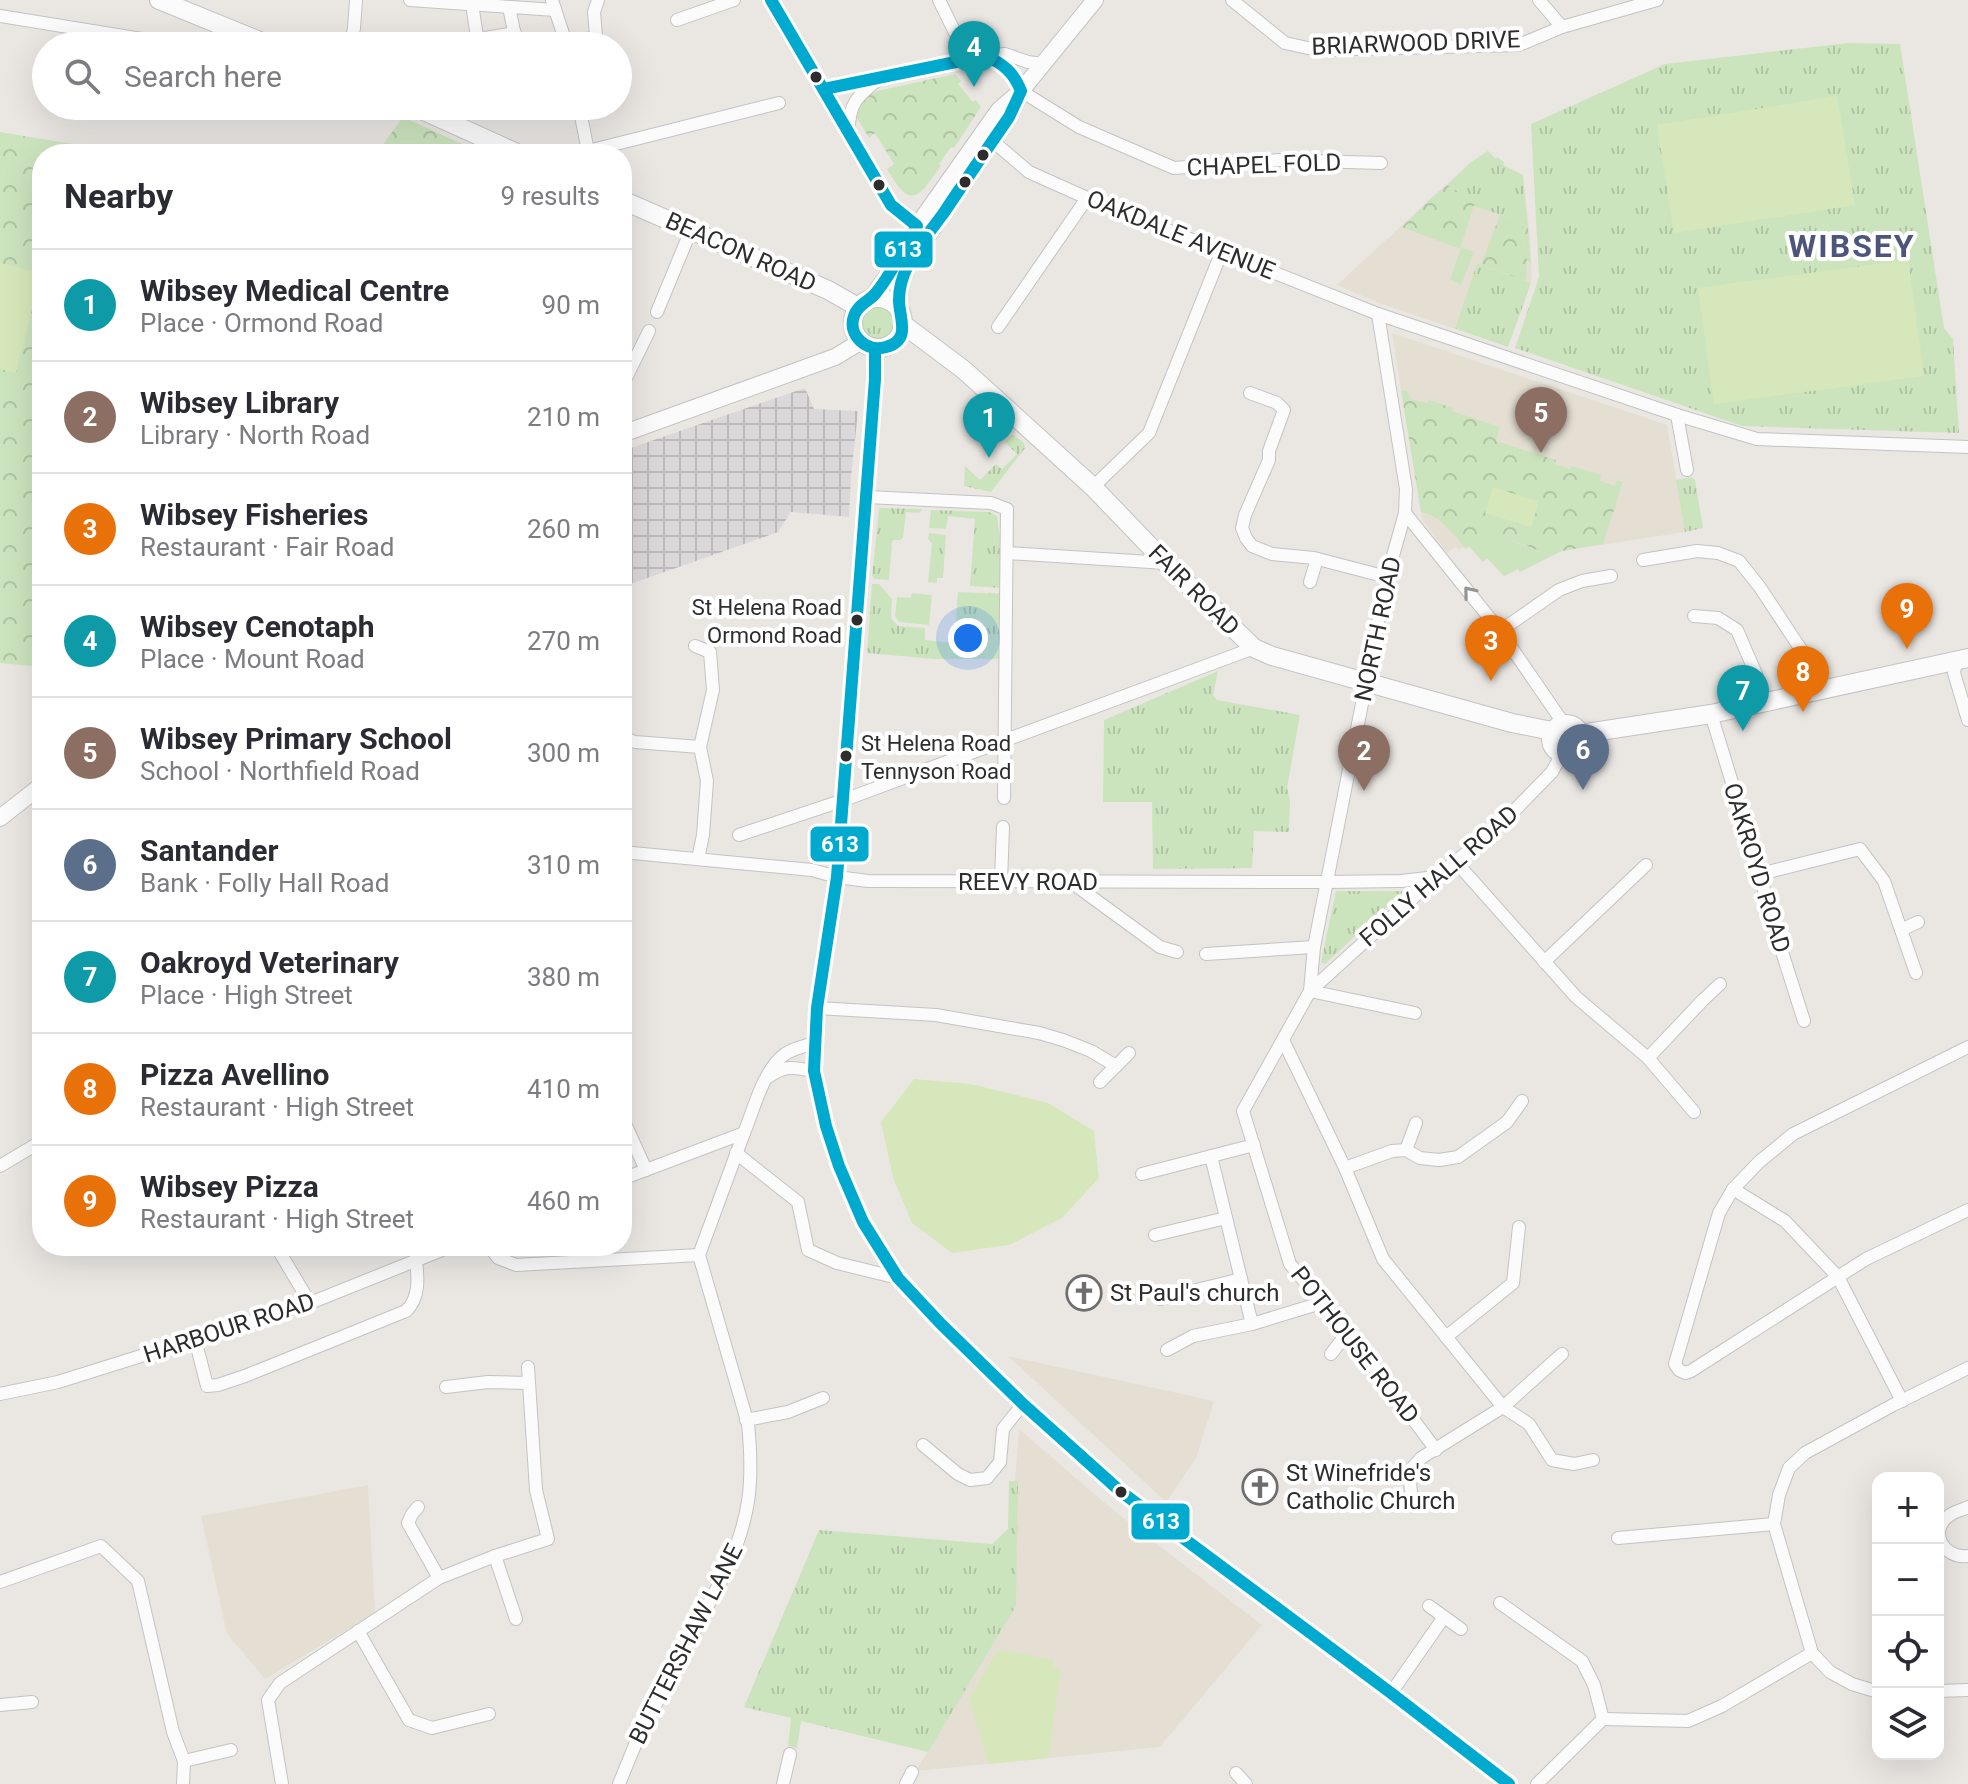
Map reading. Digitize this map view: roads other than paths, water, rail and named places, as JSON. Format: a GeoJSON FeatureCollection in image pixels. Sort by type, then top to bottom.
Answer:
{"type":"FeatureCollection","features":[{"type":"Feature","properties":{"kind":"main road"},"geometry":{"type":"LineString","coordinates":[[159,0],[227,32]]}},
{"type":"Feature","properties":{"kind":"main road"},"geometry":{"type":"LineString","coordinates":[[444,120],[497,144]]}},
{"type":"Feature","properties":{"kind":"main road","name":"BEACON ROAD"},"geometry":{"type":"LineString","coordinates":[[632,204],[828,290],[865,303]]}},
{"type":"Feature","properties":{"kind":"main road"},"geometry":{"type":"LineString","coordinates":[[887,299],[901,316],[902,333],[896,342],[888,347],[868,345],[855,334],[853,316],[865,303],[887,299]]}},
{"type":"Feature","properties":{"kind":"main road","name":"FAIR ROAD"},"geometry":{"type":"LineString","coordinates":[[901,316],[1093,487],[1254,648],[1272,656],[1512,723],[1558,728]]}},
{"type":"Feature","properties":{"kind":"main road"},"geometry":{"type":"LineString","coordinates":[[1580,734],[1711,714],[1962,659]]}},
{"type":"Feature","properties":{"kind":"main road"},"geometry":{"type":"LineString","coordinates":[[1574,726],[1580,734],[1578,749],[1562,754],[1552,747],[1550,737],[1558,728],[1574,726]]}},
{"type":"Feature","properties":{"kind":"street"},"geometry":{"type":"LineString","coordinates":[[353,32],[356,0]]}},
{"type":"Feature","properties":{"kind":"street"},"geometry":{"type":"LineString","coordinates":[[410,0],[509,7],[553,5],[562,32]]}},
{"type":"Feature","properties":{"kind":"street"},"geometry":{"type":"LineString","coordinates":[[596,32],[594,12],[598,0]]}},
{"type":"Feature","properties":{"kind":"street"},"geometry":{"type":"LineString","coordinates":[[677,20],[734,0]]}},
{"type":"Feature","properties":{"kind":"street"},"geometry":{"type":"LineString","coordinates":[[771,0],[891,205],[917,226]]}},
{"type":"Feature","properties":{"kind":"street"},"geometry":{"type":"LineString","coordinates":[[939,0],[968,59]]}},
{"type":"Feature","properties":{"kind":"street","name":"BRIARWOOD DRIVE"},"geometry":{"type":"LineString","coordinates":[[1232,0],[1285,43],[1317,50],[1519,45],[1562,27],[1657,0]]}},
{"type":"Feature","properties":{"kind":"street"},"geometry":{"type":"LineString","coordinates":[[1539,0],[1562,27]]}},
{"type":"Feature","properties":{"kind":"street"},"geometry":{"type":"LineString","coordinates":[[865,303],[888,275],[917,226],[988,137],[1009,117],[1021,91],[1092,1]]}},
{"type":"Feature","properties":{"kind":"street"},"geometry":{"type":"LineString","coordinates":[[472,4],[476,32]]}},
{"type":"Feature","properties":{"kind":"street"},"geometry":{"type":"LineString","coordinates":[[509,7],[514,32]]}},
{"type":"Feature","properties":{"kind":"street"},"geometry":{"type":"LineString","coordinates":[[0,16],[99,32]]}},
{"type":"Feature","properties":{"kind":"street"},"geometry":{"type":"LineString","coordinates":[[824,89],[985,56],[1005,54],[1043,64]]}},
{"type":"Feature","properties":{"kind":"street","name":"CHAPEL FOLD"},"geometry":{"type":"LineString","coordinates":[[985,56],[1008,69],[1017,78],[1021,91],[1079,127],[1174,168],[1279,160],[1381,163]]}},
{"type":"Feature","properties":{"kind":"street"},"geometry":{"type":"LineString","coordinates":[[849,132],[848,118],[854,102],[882,77]]}},
{"type":"Feature","properties":{"kind":"street"},"geometry":{"type":"LineString","coordinates":[[619,144],[779,103]]}},
{"type":"Feature","properties":{"kind":"street"},"geometry":{"type":"LineString","coordinates":[[582,120],[586,144]]}},
{"type":"Feature","properties":{"kind":"street"},"geometry":{"type":"LineString","coordinates":[[901,316],[901,280],[909,263],[988,137]]}},
{"type":"Feature","properties":{"kind":"street","name":"OAKDALE AVENUE"},"geometry":{"type":"LineString","coordinates":[[988,137],[1029,172],[1087,198],[1378,314],[1677,415],[1757,439],[1968,447]]}},
{"type":"Feature","properties":{"kind":"street"},"geometry":{"type":"LineString","coordinates":[[998,327],[1087,198]]}},
{"type":"Feature","properties":{"kind":"street"},"geometry":{"type":"LineString","coordinates":[[657,312],[691,230]]}},
{"type":"Feature","properties":{"kind":"street"},"geometry":{"type":"LineString","coordinates":[[1093,487],[1149,433],[1222,251]]}},
{"type":"Feature","properties":{"kind":"street","name":"NORTH ROAD"},"geometry":{"type":"LineString","coordinates":[[1310,991],[1314,947],[1366,681],[1387,577],[1405,513],[1406,489],[1378,314]]}},
{"type":"Feature","properties":{"kind":"street"},"geometry":{"type":"LineString","coordinates":[[632,366],[649,331]]}},
{"type":"Feature","properties":{"kind":"street"},"geometry":{"type":"LineString","coordinates":[[632,430],[868,345],[875,379],[867,497],[837,877],[817,1008],[814,1071],[826,1126],[863,1222],[898,1278],[941,1324],[1023,1404],[1120,1491],[1509,1784]]}},
{"type":"Feature","properties":{"kind":"street"},"geometry":{"type":"LineString","coordinates":[[1250,393],[1277,403],[1284,410],[1269,451],[1269,460],[1245,515],[1242,528],[1246,538],[1252,546],[1272,554],[1317,559],[1387,577]]}},
{"type":"Feature","properties":{"kind":"street"},"geometry":{"type":"LineString","coordinates":[[1677,415],[1687,470]]}},
{"type":"Feature","properties":{"kind":"street"},"geometry":{"type":"LineString","coordinates":[[867,497],[991,503],[1007,509],[1004,798]]}},
{"type":"Feature","properties":{"kind":"street"},"geometry":{"type":"LineString","coordinates":[[1405,513],[1500,631],[1558,728]]}},
{"type":"Feature","properties":{"kind":"street"},"geometry":{"type":"LineString","coordinates":[[1643,560],[1697,551],[1718,553],[1739,561],[1804,654],[1816,691]]}},
{"type":"Feature","properties":{"kind":"street"},"geometry":{"type":"LineString","coordinates":[[1007,553],[1166,563]]}},
{"type":"Feature","properties":{"kind":"street"},"geometry":{"type":"LineString","coordinates":[[1310,582],[1317,559]]}},
{"type":"Feature","properties":{"kind":"street"},"geometry":{"type":"LineString","coordinates":[[1500,631],[1559,590],[1582,581],[1611,576]]}},
{"type":"Feature","properties":{"kind":"street"},"geometry":{"type":"LineString","coordinates":[[1694,616],[1718,618],[1737,630],[1756,674],[1762,702]]}},
{"type":"Feature","properties":{"kind":"street"},"geometry":{"type":"LineString","coordinates":[[695,646],[710,652],[713,690],[700,747],[707,781],[698,859]]}},
{"type":"Feature","properties":{"kind":"street"},"geometry":{"type":"LineString","coordinates":[[739,835],[844,800],[1254,648]]}},
{"type":"Feature","properties":{"kind":"street"},"geometry":{"type":"LineString","coordinates":[[1962,659],[1954,673],[1968,720]]}},
{"type":"Feature","properties":{"kind":"street","name":"OAKROYD ROAD"},"geometry":{"type":"LineString","coordinates":[[1711,714],[1804,1021]]}},
{"type":"Feature","properties":{"kind":"street"},"geometry":{"type":"LineString","coordinates":[[632,741],[700,747]]}},
{"type":"Feature","properties":{"kind":"street","name":"FOLLY HALL ROAD"},"geometry":{"type":"LineString","coordinates":[[1254,1145],[1243,1111],[1310,991],[1436,877],[1492,832],[1543,783],[1562,754]]}},
{"type":"Feature","properties":{"kind":"street"},"geometry":{"type":"LineString","coordinates":[[0,818],[32,793]]}},
{"type":"Feature","properties":{"kind":"street"},"geometry":{"type":"LineString","coordinates":[[1001,881],[1003,827]]}},
{"type":"Feature","properties":{"kind":"street"},"geometry":{"type":"LineString","coordinates":[[1760,874],[1860,849],[1884,881],[1916,973]]}},
{"type":"Feature","properties":{"kind":"street","name":"REEVY ROAD"},"geometry":{"type":"LineString","coordinates":[[632,853],[812,870],[868,881],[1327,882],[1436,877]]}},
{"type":"Feature","properties":{"kind":"street"},"geometry":{"type":"LineString","coordinates":[[1456,862],[1576,997],[1648,1058],[1694,1112]]}},
{"type":"Feature","properties":{"kind":"street"},"geometry":{"type":"LineString","coordinates":[[1544,962],[1646,865]]}},
{"type":"Feature","properties":{"kind":"street"},"geometry":{"type":"LineString","coordinates":[[1071,882],[1160,947],[1177,952]]}},
{"type":"Feature","properties":{"kind":"street"},"geometry":{"type":"LineString","coordinates":[[1901,930],[1918,922]]}},
{"type":"Feature","properties":{"kind":"street"},"geometry":{"type":"LineString","coordinates":[[1206,954],[1314,947]]}},
{"type":"Feature","properties":{"kind":"street"},"geometry":{"type":"LineString","coordinates":[[1648,1058],[1720,984]]}},
{"type":"Feature","properties":{"kind":"street"},"geometry":{"type":"LineString","coordinates":[[1310,991],[1415,1013]]}},
{"type":"Feature","properties":{"kind":"street"},"geometry":{"type":"LineString","coordinates":[[817,1008],[936,1015],[1039,1033],[1091,1051],[1116,1066]]}},
{"type":"Feature","properties":{"kind":"street"},"geometry":{"type":"LineString","coordinates":[[1283,1040],[1345,1168],[1383,1259],[1503,1407],[1529,1424],[1552,1460],[1574,1464],[1593,1460]]}},
{"type":"Feature","properties":{"kind":"street"},"geometry":{"type":"LineString","coordinates":[[496,1256],[516,1265],[699,1255],[736,1153],[773,1066],[796,1048],[815,1043]]}},
{"type":"Feature","properties":{"kind":"street"},"geometry":{"type":"LineString","coordinates":[[1968,1047],[1793,1134],[1733,1189],[1719,1213],[1675,1364],[1685,1373],[1691,1371],[1866,1259],[1968,1210]]}},
{"type":"Feature","properties":{"kind":"street"},"geometry":{"type":"LineString","coordinates":[[1100,1082],[1129,1053]]}},
{"type":"Feature","properties":{"kind":"street"},"geometry":{"type":"LineString","coordinates":[[766,1079],[780,1069],[814,1071]]}},
{"type":"Feature","properties":{"kind":"street"},"geometry":{"type":"LineString","coordinates":[[1345,1168],[1392,1151],[1406,1150],[1420,1158],[1439,1160],[1458,1157],[1507,1122],[1522,1101]]}},
{"type":"Feature","properties":{"kind":"street"},"geometry":{"type":"LineString","coordinates":[[1406,1150],[1416,1123]]}},
{"type":"Feature","properties":{"kind":"street"},"geometry":{"type":"LineString","coordinates":[[632,1175],[744,1133]]}},
{"type":"Feature","properties":{"kind":"street"},"geometry":{"type":"LineString","coordinates":[[632,1139],[646,1170]]}},
{"type":"Feature","properties":{"kind":"street"},"geometry":{"type":"LineString","coordinates":[[1142,1174],[1254,1145]]}},
{"type":"Feature","properties":{"kind":"street","name":"POTHOUSE ROAD"},"geometry":{"type":"LineString","coordinates":[[1254,1145],[1290,1264],[1366,1356],[1436,1450]]}},
{"type":"Feature","properties":{"kind":"street"},"geometry":{"type":"LineString","coordinates":[[0,1166],[32,1147]]}},
{"type":"Feature","properties":{"kind":"street"},"geometry":{"type":"LineString","coordinates":[[736,1153],[798,1202],[808,1250],[837,1263],[898,1278]]}},
{"type":"Feature","properties":{"kind":"street"},"geometry":{"type":"LineString","coordinates":[[1211,1156],[1252,1324]]}},
{"type":"Feature","properties":{"kind":"street"},"geometry":{"type":"LineString","coordinates":[[1733,1189],[1785,1221],[1838,1277],[1902,1401]]}},
{"type":"Feature","properties":{"kind":"street"},"geometry":{"type":"LineString","coordinates":[[1155,1235],[1226,1218]]}},
{"type":"Feature","properties":{"kind":"street"},"geometry":{"type":"LineString","coordinates":[[1446,1337],[1513,1283],[1519,1227]]}},
{"type":"Feature","properties":{"kind":"street","name":"BUTTERSHAW LANE"},"geometry":{"type":"LineString","coordinates":[[619,1784],[643,1728],[739,1543],[751,1489],[751,1453],[746,1420],[699,1255]]}},
{"type":"Feature","properties":{"kind":"street"},"geometry":{"type":"LineString","coordinates":[[282,1256],[310,1303]]}},
{"type":"Feature","properties":{"kind":"street","name":"HARBOUR ROAD"},"geometry":{"type":"LineString","coordinates":[[0,1394],[58,1382],[310,1303],[426,1256]]}},
{"type":"Feature","properties":{"kind":"street"},"geometry":{"type":"LineString","coordinates":[[195,1339],[207,1386],[245,1376],[406,1311],[413,1305],[416,1296],[416,1260]]}},
{"type":"Feature","properties":{"kind":"street"},"geometry":{"type":"LineString","coordinates":[[1160,1299],[1241,1279]]}},
{"type":"Feature","properties":{"kind":"street"},"geometry":{"type":"LineString","coordinates":[[1167,1350],[1193,1336],[1252,1324],[1321,1303]]}},
{"type":"Feature","properties":{"kind":"street"},"geometry":{"type":"LineString","coordinates":[[1331,1354],[1347,1333]]}},
{"type":"Feature","properties":{"kind":"street"},"geometry":{"type":"LineString","coordinates":[[1412,1502],[1409,1472],[1421,1458],[1503,1407],[1562,1354]]}},
{"type":"Feature","properties":{"kind":"street"},"geometry":{"type":"LineString","coordinates":[[282,1784],[268,1700],[280,1683],[439,1578],[548,1539],[536,1490],[528,1367]]}},
{"type":"Feature","properties":{"kind":"street"},"geometry":{"type":"LineString","coordinates":[[1872,1690],[1830,1672],[1812,1653],[1774,1524],[1779,1495],[1789,1468],[1805,1453],[1968,1368]]}},
{"type":"Feature","properties":{"kind":"street"},"geometry":{"type":"LineString","coordinates":[[446,1387],[488,1382],[529,1383]]}},
{"type":"Feature","properties":{"kind":"street"},"geometry":{"type":"LineString","coordinates":[[746,1420],[788,1412],[823,1398]]}},
{"type":"Feature","properties":{"kind":"street"},"geometry":{"type":"LineString","coordinates":[[923,1445],[958,1474],[970,1480],[987,1478],[1000,1462],[1003,1429],[1023,1404]]}},
{"type":"Feature","properties":{"kind":"street"},"geometry":{"type":"LineString","coordinates":[[418,1507],[408,1523],[439,1578]]}},
{"type":"Feature","properties":{"kind":"street"},"geometry":{"type":"LineString","coordinates":[[1968,1507],[1944,1521],[1940,1539],[1942,1548],[1952,1555],[1968,1556]]}},
{"type":"Feature","properties":{"kind":"street"},"geometry":{"type":"LineString","coordinates":[[1618,1538],[1774,1524]]}},
{"type":"Feature","properties":{"kind":"street"},"geometry":{"type":"LineString","coordinates":[[0,1582],[101,1546],[138,1581],[173,1732],[184,1761],[183,1784]]}},
{"type":"Feature","properties":{"kind":"street"},"geometry":{"type":"LineString","coordinates":[[495,1556],[516,1619]]}},
{"type":"Feature","properties":{"kind":"street"},"geometry":{"type":"LineString","coordinates":[[1500,1603],[1582,1661],[1594,1685],[1603,1719]]}},
{"type":"Feature","properties":{"kind":"street"},"geometry":{"type":"LineString","coordinates":[[1429,1606],[1461,1629]]}},
{"type":"Feature","properties":{"kind":"street"},"geometry":{"type":"LineString","coordinates":[[1391,1693],[1444,1617]]}},
{"type":"Feature","properties":{"kind":"street"},"geometry":{"type":"LineString","coordinates":[[358,1631],[409,1720],[432,1728],[489,1714]]}},
{"type":"Feature","properties":{"kind":"street"},"geometry":{"type":"LineString","coordinates":[[1537,1784],[1603,1719],[1688,1721],[1722,1706],[1812,1653]]}},
{"type":"Feature","properties":{"kind":"street"},"geometry":{"type":"LineString","coordinates":[[1944,1691],[1968,1690]]}},
{"type":"Feature","properties":{"kind":"street"},"geometry":{"type":"LineString","coordinates":[[0,1705],[32,1702]]}},
{"type":"Feature","properties":{"kind":"street"},"geometry":{"type":"LineString","coordinates":[[184,1761],[231,1750]]}},
{"type":"Feature","properties":{"kind":"street"},"geometry":{"type":"LineString","coordinates":[[783,1784],[790,1754]]}},
{"type":"Feature","properties":{"kind":"street"},"geometry":{"type":"LineString","coordinates":[[1236,1773],[1246,1784]]}},
{"type":"Feature","properties":{"kind":"place","name":"Wibsey Cenotaph"},"geometry":{"type":"Point","coordinates":[974,87]}},
{"type":"Feature","properties":{"kind":"place","name":"Wibsey Primary School"},"geometry":{"type":"Point","coordinates":[1541,453]}},
{"type":"Feature","properties":{"kind":"place","name":"Wibsey Medical Centre"},"geometry":{"type":"Point","coordinates":[989,458]}},
{"type":"Feature","properties":{"kind":"place","name":"St Helena Road Ormond Road"},"geometry":{"type":"Point","coordinates":[857,620]}},
{"type":"Feature","properties":{"kind":"place","name":"Wibsey Pizza"},"geometry":{"type":"Point","coordinates":[1907,649]}},
{"type":"Feature","properties":{"kind":"place","name":"Wibsey Fisheries"},"geometry":{"type":"Point","coordinates":[1491,681]}},
{"type":"Feature","properties":{"kind":"place","name":"Pizza Avellino"},"geometry":{"type":"Point","coordinates":[1803,712]}},
{"type":"Feature","properties":{"kind":"place","name":"Oakroyd Veterinary"},"geometry":{"type":"Point","coordinates":[1743,731]}},
{"type":"Feature","properties":{"kind":"place","name":"St Helena Road Tennyson Road"},"geometry":{"type":"Point","coordinates":[846,756]}},
{"type":"Feature","properties":{"kind":"place","name":"Santander"},"geometry":{"type":"Point","coordinates":[1583,790]}},
{"type":"Feature","properties":{"kind":"place","name":"Wibsey Library"},"geometry":{"type":"Point","coordinates":[1364,791]}},
{"type":"Feature","properties":{"kind":"place","name":"St Paul's church"},"geometry":{"type":"Point","coordinates":[1084,1293]}},
{"type":"Feature","properties":{"kind":"place","name":"St Winefride's Catholic Church"},"geometry":{"type":"Point","coordinates":[1260,1487]}},
{"type":"Feature","properties":{"kind":"district","name":"WIBSEY"},"geometry":{"type":"Point","coordinates":[1852,246]}}]}
